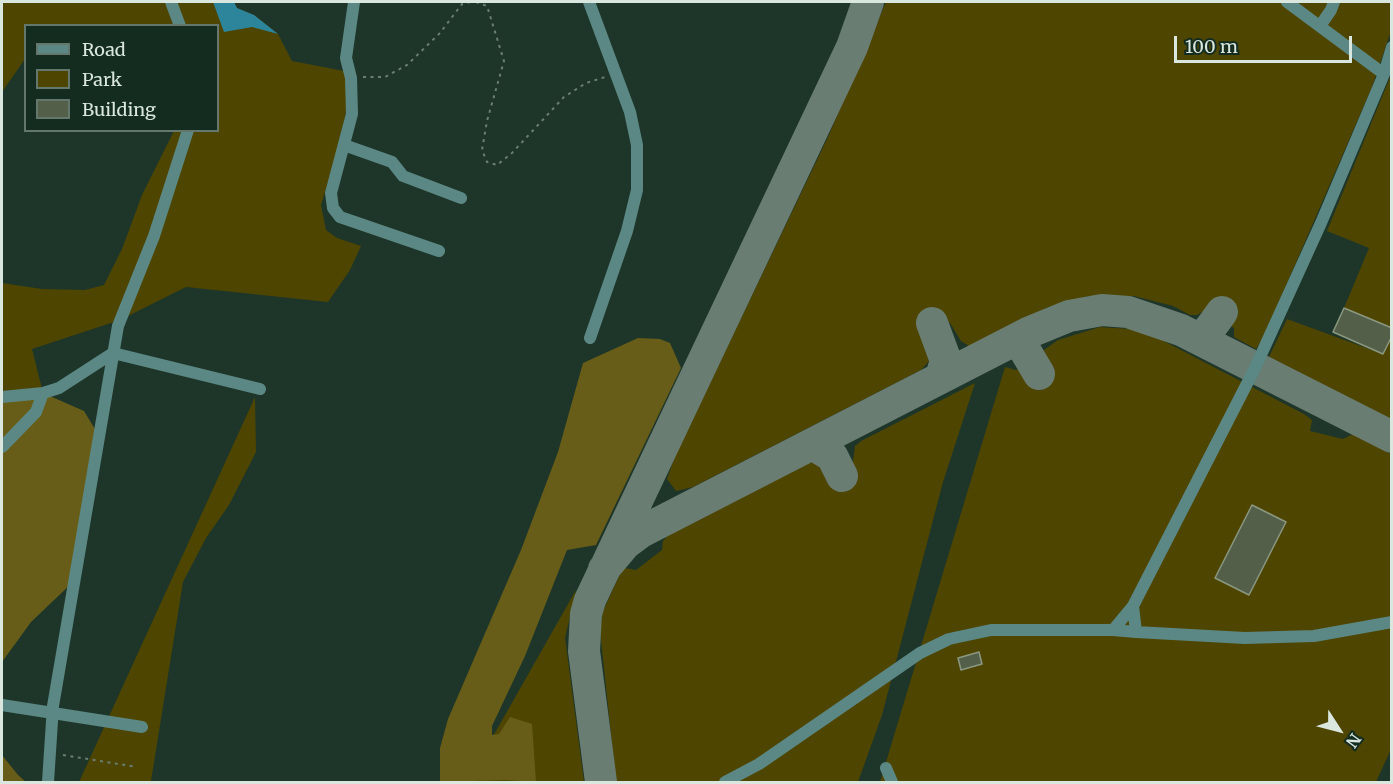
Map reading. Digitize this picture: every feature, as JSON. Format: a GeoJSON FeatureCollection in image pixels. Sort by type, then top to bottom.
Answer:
{"type":"FeatureCollection","features":[{"type":"Feature","properties":{"kind":"lane"},"geometry":{"type":"LineString","coordinates":[[171,2],[179,24]]}},
{"type":"Feature","properties":{"kind":"lane"},"geometry":{"type":"LineString","coordinates":[[354,2],[346,58],[351,78],[352,114],[331,193],[333,208],[340,217],[439,250]]}},
{"type":"Feature","properties":{"kind":"lane"},"geometry":{"type":"LineString","coordinates":[[589,2],[630,112],[637,145],[637,190],[627,231],[590,338]]}},
{"type":"Feature","properties":{"kind":"lane"},"geometry":{"type":"LineString","coordinates":[[1287,2],[1384,74]]}},
{"type":"Feature","properties":{"kind":"lane"},"geometry":{"type":"LineString","coordinates":[[1320,26],[1334,2]]}},
{"type":"Feature","properties":{"kind":"lane"},"geometry":{"type":"LineString","coordinates":[[1113,630],[1133,606],[1256,368],[1321,223],[1384,74],[1392,47]]}},
{"type":"Feature","properties":{"kind":"lane"},"geometry":{"type":"LineString","coordinates":[[48,783],[54,712],[73,582],[118,326],[151,245],[187,132]]}},
{"type":"Feature","properties":{"kind":"lane"},"geometry":{"type":"LineString","coordinates":[[344,145],[392,162],[403,176],[461,198]]}},
{"type":"Feature","properties":{"kind":"lane"},"geometry":{"type":"LineString","coordinates":[[2,397],[43,393],[59,388],[113,353],[260,389]]}},
{"type":"Feature","properties":{"kind":"lane"},"geometry":{"type":"LineString","coordinates":[[2,447],[36,412],[43,393]]}},
{"type":"Feature","properties":{"kind":"lane"},"geometry":{"type":"LineString","coordinates":[[1133,606],[1136,632]]}},
{"type":"Feature","properties":{"kind":"lane"},"geometry":{"type":"LineString","coordinates":[[725,783],[759,764],[920,653],[949,639],[991,630],[1113,630],[1245,638],[1314,636],[1392,622]]}},
{"type":"Feature","properties":{"kind":"lane"},"geometry":{"type":"LineString","coordinates":[[2,705],[142,727]]}},
{"type":"Feature","properties":{"kind":"lane"},"geometry":{"type":"LineString","coordinates":[[886,768],[892,783]]}},
{"type":"Feature","properties":{"kind":"path"},"geometry":{"type":"LineString","coordinates":[[351,78],[385,77],[407,65],[440,33],[462,4],[471,2]]}},
{"type":"Feature","properties":{"kind":"path"},"geometry":{"type":"LineString","coordinates":[[476,2],[487,6],[504,61],[487,121],[482,150],[487,162],[497,165],[512,153],[564,97],[586,83],[608,76]]}},
{"type":"Feature","properties":{"kind":"path"},"geometry":{"type":"LineString","coordinates":[[51,752],[137,767]]}},
{"type":"Feature","properties":{"kind":"green space"},"geometry":{"type":"Polygon","coordinates":[[[2,2],[234,2],[237,8],[254,15],[278,34],[292,61],[344,71],[349,94],[341,140],[321,205],[326,230],[337,238],[361,246],[350,270],[328,302],[186,287],[120,320],[32,349],[43,393],[2,397],[2,283],[42,289],[85,290],[104,285],[122,249],[142,195],[174,132],[219,132],[219,24],[24,24],[24,60],[2,92],[2,2]]]}},
{"type":"Feature","properties":{"kind":"green space"},"geometry":{"type":"Polygon","coordinates":[[[886,2],[1391,2],[1391,31],[1372,87],[1262,341],[1256,349],[1234,337],[1234,328],[1204,311],[1197,315],[1190,315],[1173,306],[1134,296],[1088,296],[1046,308],[978,344],[969,346],[961,341],[950,323],[922,337],[930,360],[921,370],[693,487],[676,491],[667,479],[675,456],[828,137],[886,2]]]}},
{"type":"Feature","properties":{"kind":"green space"},"geometry":{"type":"Polygon","coordinates":[[[1391,75],[1391,328],[1344,308],[1369,248],[1327,231],[1391,75]]]}},
{"type":"Feature","properties":{"kind":"green space"},"geometry":{"type":"Polygon","coordinates":[[[1287,319],[1383,354],[1391,336],[1391,419],[1268,359],[1287,319]]]}},
{"type":"Feature","properties":{"kind":"green space"},"geometry":{"type":"Polygon","coordinates":[[[1100,327],[1130,329],[1156,337],[1304,414],[1312,420],[1310,431],[1343,439],[1353,434],[1391,454],[1392,747],[1376,782],[880,782],[1005,367],[1016,370],[1058,340],[1100,327]]]}},
{"type":"Feature","properties":{"kind":"green space"},"geometry":{"type":"Polygon","coordinates":[[[975,383],[943,482],[882,715],[858,782],[616,782],[600,630],[603,611],[621,572],[625,568],[636,570],[662,550],[663,541],[671,532],[808,463],[816,463],[827,476],[853,462],[855,446],[861,441],[975,383]]]}},
{"type":"Feature","properties":{"kind":"green space"},"geometry":{"type":"Polygon","coordinates":[[[255,397],[256,452],[229,505],[206,538],[183,582],[151,781],[161,782],[79,782],[255,397]]]}},
{"type":"Feature","properties":{"kind":"green space"},"geometry":{"type":"Polygon","coordinates":[[[576,590],[565,638],[584,782],[467,782],[576,590]]]}},
{"type":"Feature","properties":{"kind":"shaded area"},"geometry":{"type":"Polygon","coordinates":[[[638,338],[660,339],[670,343],[681,368],[596,545],[567,550],[525,656],[492,726],[492,735],[499,734],[510,717],[532,724],[536,782],[505,780],[440,782],[440,748],[448,719],[521,550],[558,452],[583,363],[638,338]]]}},
{"type":"Feature","properties":{"kind":"shaded area"},"geometry":{"type":"Polygon","coordinates":[[[43,393],[84,411],[98,434],[73,582],[31,622],[2,662],[2,397],[43,393]]]}},
{"type":"Feature","properties":{"kind":"shaded area"},"geometry":{"type":"Polygon","coordinates":[[[2,755],[18,775],[26,782],[2,782],[2,755]]]}},
{"type":"Feature","properties":{"kind":"water"},"geometry":{"type":"Polygon","coordinates":[[[213,2],[234,2],[237,8],[254,15],[278,34],[252,27],[224,32],[213,2]]]}},
{"type":"Feature","properties":{"kind":"building"},"geometry":{"type":"Polygon","coordinates":[[[1344,308],[1392,328],[1392,336],[1383,354],[1333,332],[1344,308]]]}},
{"type":"Feature","properties":{"kind":"building"},"geometry":{"type":"Polygon","coordinates":[[[1252,505],[1286,522],[1249,595],[1215,578],[1252,505]]]}},
{"type":"Feature","properties":{"kind":"building"},"geometry":{"type":"Polygon","coordinates":[[[979,652],[982,664],[961,670],[958,658],[979,652]]]}},
{"type":"Feature","properties":{"kind":"taxiway"},"geometry":{"type":"LineString","coordinates":[[601,782],[584,651],[586,614],[590,600],[852,47],[868,2]]}},
{"type":"Feature","properties":{"kind":"taxiway"},"geometry":{"type":"LineString","coordinates":[[604,569],[625,544],[641,532],[1030,332],[1069,316],[1102,310],[1128,312],[1181,330],[1392,437]]}},
{"type":"Feature","properties":{"kind":"taxiway"},"geometry":{"type":"LineString","coordinates":[[1200,335],[1206,334],[1222,312]]}},
{"type":"Feature","properties":{"kind":"taxiway"},"geometry":{"type":"LineString","coordinates":[[932,323],[946,361],[943,370]]}},
{"type":"Feature","properties":{"kind":"taxiway"},"geometry":{"type":"LineString","coordinates":[[1016,344],[1023,347],[1039,374]]}},
{"type":"Feature","properties":{"kind":"taxiway"},"geometry":{"type":"LineString","coordinates":[[817,447],[832,456],[842,476]]}}]}
